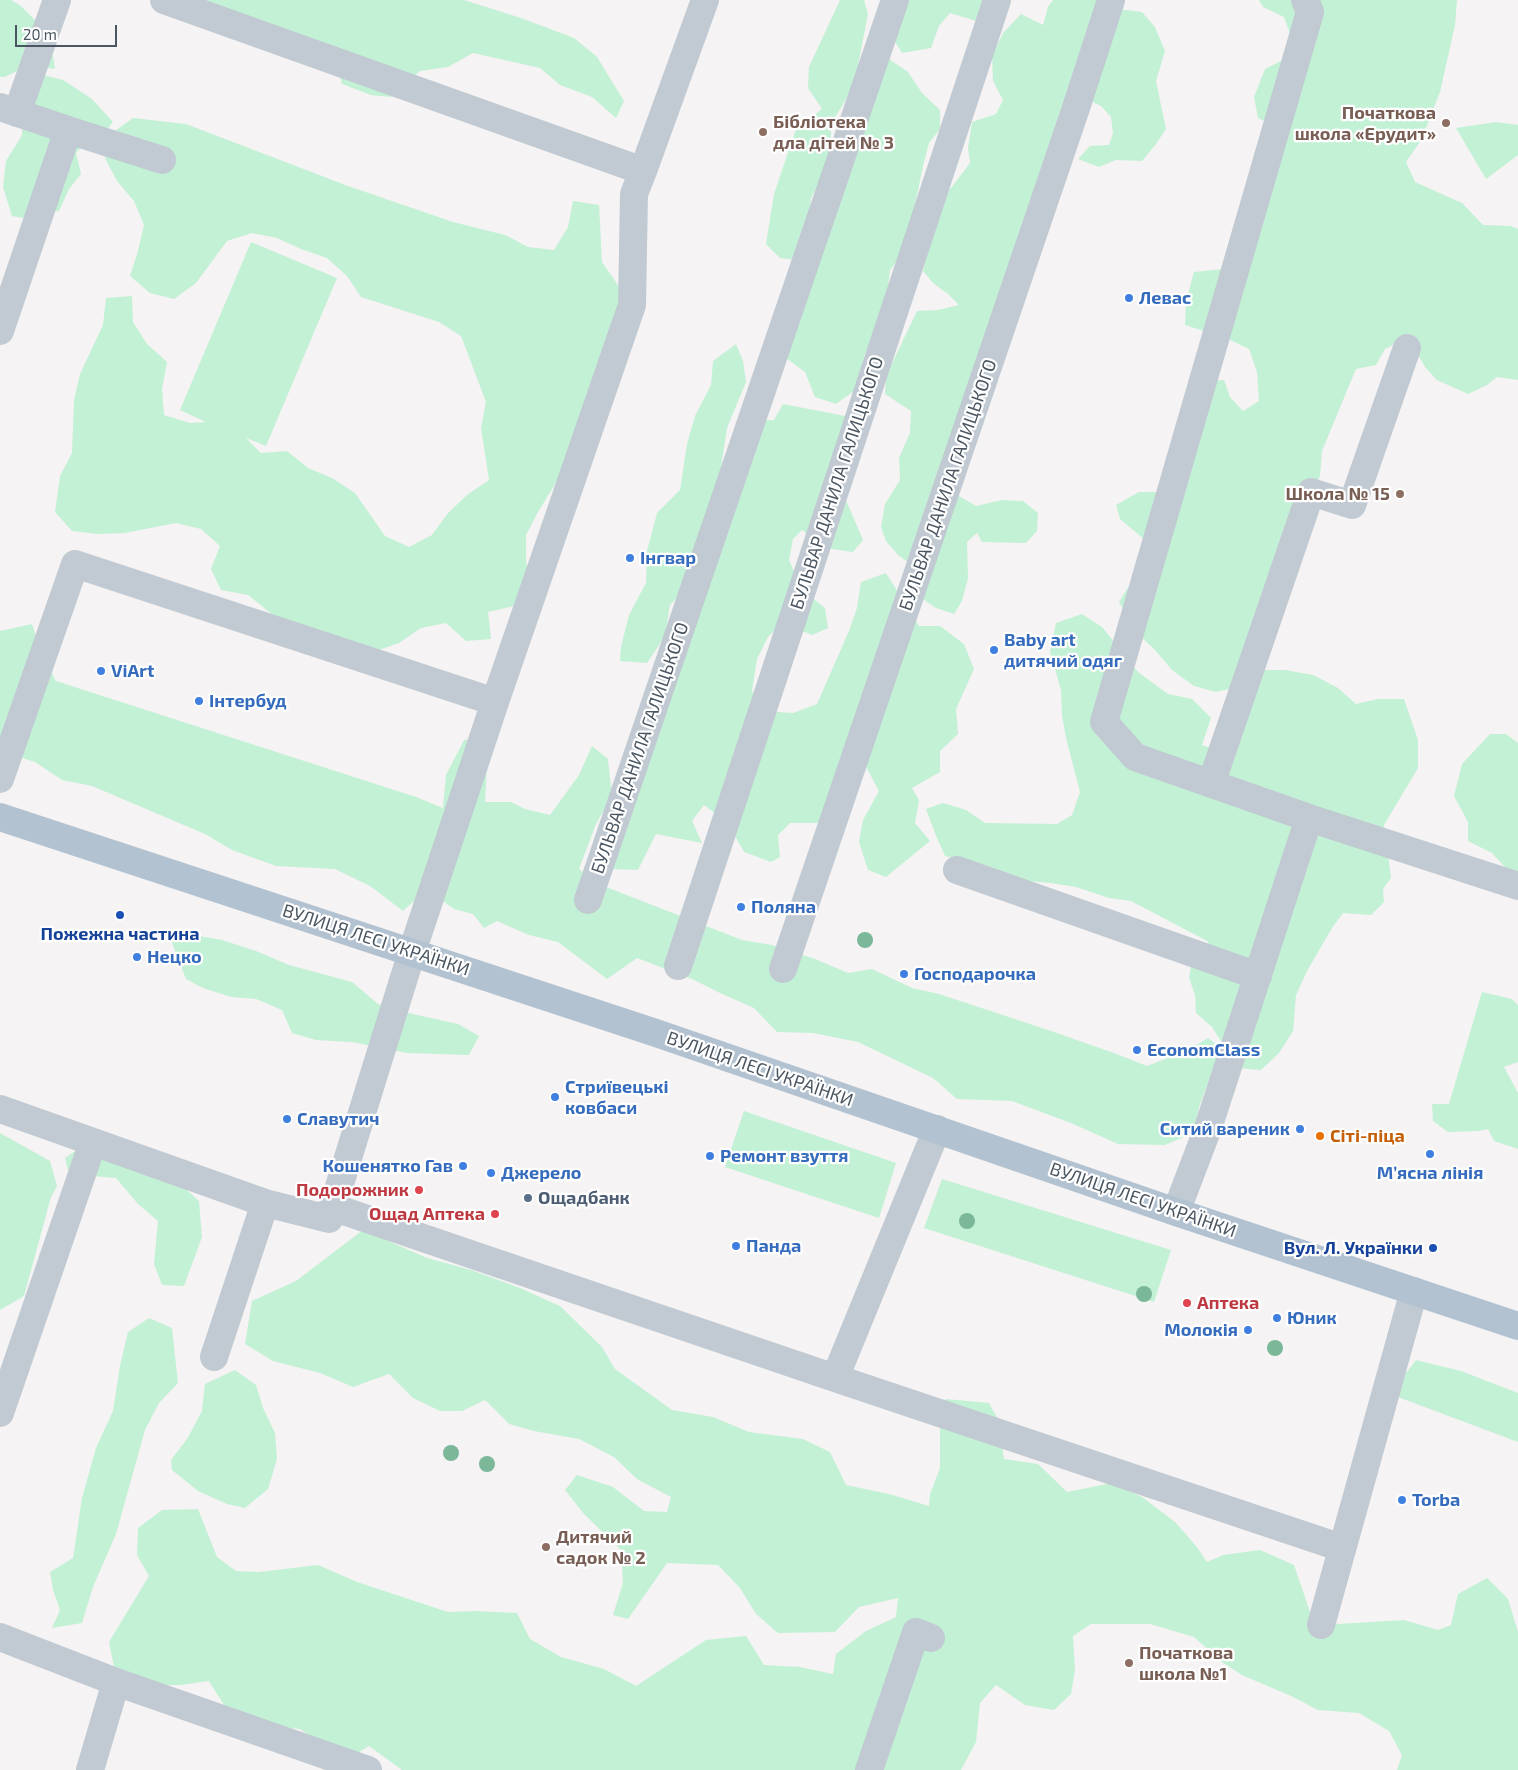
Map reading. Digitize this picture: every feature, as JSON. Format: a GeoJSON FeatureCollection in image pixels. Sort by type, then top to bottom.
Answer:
{"type":"FeatureCollection","features":[{"type":"Feature","properties":{"kind":"main road","name":"ВУЛИЦЯ ЛЕСІ УКРАЇНКИ"},"geometry":{"type":"LineString","coordinates":[[0,817],[665,1036],[1176,1212],[1518,1326]]}},
{"type":"Feature","properties":{"kind":"street"},"geometry":{"type":"LineString","coordinates":[[57,0],[9,110],[162,160]]}},
{"type":"Feature","properties":{"kind":"street"},"geometry":{"type":"LineString","coordinates":[[164,0],[643,171]]}},
{"type":"Feature","properties":{"kind":"street"},"geometry":{"type":"LineString","coordinates":[[0,1109],[265,1202],[329,1219],[412,952],[495,702],[632,305],[634,194],[705,0]]}},
{"type":"Feature","properties":{"kind":"street","name":"БУЛЬВАР ДАНИЛА ГАЛИЦЬКОГО"},"geometry":{"type":"LineString","coordinates":[[588,900],[895,0]]}},
{"type":"Feature","properties":{"kind":"street","name":"БУЛЬВАР ДАНИЛА ГАЛИЦЬКОГО"},"geometry":{"type":"LineString","coordinates":[[678,966],[997,0]]}},
{"type":"Feature","properties":{"kind":"street","name":"БУЛЬВАР ДАНИЛА ГАЛИЦЬКОГО"},"geometry":{"type":"LineString","coordinates":[[783,969],[1076,108],[1110,0]]}},
{"type":"Feature","properties":{"kind":"street"},"geometry":{"type":"LineString","coordinates":[[1305,0],[1310,12],[1104,722],[1135,757],[1309,818],[1518,886]]}},
{"type":"Feature","properties":{"kind":"street"},"geometry":{"type":"LineString","coordinates":[[0,330],[68,130]]}},
{"type":"Feature","properties":{"kind":"street"},"geometry":{"type":"LineString","coordinates":[[1211,784],[1311,492],[1352,505],[1407,348]]}},
{"type":"Feature","properties":{"kind":"street"},"geometry":{"type":"LineString","coordinates":[[0,779],[75,564],[495,702]]}},
{"type":"Feature","properties":{"kind":"street"},"geometry":{"type":"LineString","coordinates":[[1176,1212],[1208,1128],[1309,818]]}},
{"type":"Feature","properties":{"kind":"street"},"geometry":{"type":"LineString","coordinates":[[957,870],[1258,976]]}},
{"type":"Feature","properties":{"kind":"street"},"geometry":{"type":"LineString","coordinates":[[835,1378],[937,1129]]}},
{"type":"Feature","properties":{"kind":"street"},"geometry":{"type":"LineString","coordinates":[[0,1413],[93,1142]]}},
{"type":"Feature","properties":{"kind":"street"},"geometry":{"type":"LineString","coordinates":[[214,1357],[265,1202]]}},
{"type":"Feature","properties":{"kind":"street"},"geometry":{"type":"LineString","coordinates":[[332,1206],[835,1378],[1342,1548]]}},
{"type":"Feature","properties":{"kind":"street"},"geometry":{"type":"LineString","coordinates":[[1321,1625],[1414,1291]]}},
{"type":"Feature","properties":{"kind":"street"},"geometry":{"type":"LineString","coordinates":[[869,1770],[916,1632],[931,1638]]}},
{"type":"Feature","properties":{"kind":"street"},"geometry":{"type":"LineString","coordinates":[[0,1637],[116,1682],[368,1770]]}},
{"type":"Feature","properties":{"kind":"street"},"geometry":{"type":"LineString","coordinates":[[90,1770],[116,1682]]}},
{"type":"Feature","properties":{"kind":"green space"},"geometry":{"type":"Polygon","coordinates":[[[0,0],[11,0],[21,6],[36,21],[51,43],[55,69],[29,65],[5,77],[0,77],[0,0]]]}},
{"type":"Feature","properties":{"kind":"green space"},"geometry":{"type":"Polygon","coordinates":[[[198,0],[464,0],[521,18],[574,38],[597,57],[624,101],[616,118],[592,97],[560,85],[540,68],[473,53],[448,67],[420,71],[391,97],[371,95],[342,84],[333,51],[297,38],[259,19],[198,13],[198,0]]]}},
{"type":"Feature","properties":{"kind":"green space"},"geometry":{"type":"Polygon","coordinates":[[[840,0],[864,0],[868,14],[854,86],[831,124],[831,145],[825,173],[811,198],[809,225],[796,260],[780,258],[766,244],[774,194],[796,129],[822,109],[808,88],[809,67],[840,0]]]}},
{"type":"Feature","properties":{"kind":"green space"},"geometry":{"type":"Polygon","coordinates":[[[887,0],[989,0],[980,22],[950,13],[939,26],[931,48],[902,53],[894,40],[887,0]]]}},
{"type":"Feature","properties":{"kind":"green space"},"geometry":{"type":"Polygon","coordinates":[[[1053,0],[1114,0],[1117,9],[1142,12],[1155,27],[1165,51],[1156,81],[1166,129],[1142,161],[1116,160],[1099,167],[1078,159],[1090,146],[1109,145],[1113,133],[1111,117],[1101,106],[1084,98],[1054,170],[1059,200],[1037,209],[957,475],[959,496],[976,506],[1002,500],[1023,501],[1038,513],[1037,531],[1026,543],[982,542],[977,533],[967,542],[968,578],[962,601],[954,614],[936,608],[920,597],[923,573],[898,555],[886,541],[881,527],[885,504],[900,480],[899,458],[910,433],[911,411],[885,394],[886,376],[917,311],[938,310],[959,305],[933,283],[923,271],[938,205],[970,163],[968,148],[972,122],[996,114],[1003,100],[993,81],[992,56],[1003,33],[1021,14],[1043,25],[1048,7],[1053,0]]]}},
{"type":"Feature","properties":{"kind":"green space"},"geometry":{"type":"Polygon","coordinates":[[[1259,0],[1457,0],[1455,25],[1440,92],[1422,139],[1406,162],[1415,182],[1462,203],[1483,225],[1511,226],[1518,229],[1518,380],[1497,377],[1487,385],[1468,394],[1437,380],[1425,367],[1408,337],[1385,349],[1376,365],[1356,369],[1322,451],[1320,476],[1309,506],[1229,689],[1216,692],[1194,686],[1172,670],[1135,631],[1119,602],[1127,589],[1147,576],[1145,540],[1120,519],[1116,505],[1139,492],[1158,492],[1197,382],[1224,380],[1230,397],[1243,411],[1259,401],[1257,372],[1249,349],[1226,338],[1185,325],[1186,301],[1194,272],[1234,268],[1280,128],[1258,118],[1254,97],[1265,69],[1285,59],[1293,42],[1284,17],[1263,7],[1259,0]]]}},
{"type":"Feature","properties":{"kind":"green space"},"geometry":{"type":"Polygon","coordinates":[[[889,59],[908,72],[922,93],[940,110],[940,129],[929,143],[910,229],[902,254],[890,270],[887,297],[872,340],[864,356],[861,386],[836,404],[815,397],[805,372],[782,355],[889,59]]]}},
{"type":"Feature","properties":{"kind":"green space"},"geometry":{"type":"Polygon","coordinates":[[[31,72],[63,80],[92,99],[113,122],[102,136],[90,138],[76,153],[81,174],[69,189],[59,211],[23,218],[12,216],[3,187],[6,161],[22,135],[23,96],[31,72]]]}},
{"type":"Feature","properties":{"kind":"green space"},"geometry":{"type":"Polygon","coordinates":[[[133,118],[186,124],[348,186],[453,222],[505,235],[528,247],[554,250],[568,227],[573,201],[599,205],[602,262],[632,305],[560,476],[526,535],[526,561],[531,587],[514,606],[488,612],[491,639],[466,641],[446,623],[421,628],[399,643],[373,652],[273,615],[248,595],[221,590],[211,569],[220,546],[201,529],[176,523],[125,533],[99,534],[72,531],[55,512],[60,476],[72,453],[74,400],[80,374],[103,325],[106,298],[132,296],[133,322],[147,344],[167,362],[162,389],[164,415],[190,423],[206,422],[180,410],[251,242],[337,278],[266,446],[246,438],[261,453],[287,451],[308,468],[332,478],[355,493],[385,536],[409,547],[432,535],[448,513],[467,495],[489,480],[481,428],[486,402],[461,336],[439,322],[361,297],[347,276],[327,258],[277,238],[252,233],[227,241],[196,283],[174,299],[150,293],[130,276],[144,225],[134,201],[117,181],[105,158],[112,133],[133,118]]]}},
{"type":"Feature","properties":{"kind":"green space"},"geometry":{"type":"Polygon","coordinates":[[[1496,122],[1518,125],[1518,155],[1486,179],[1456,128],[1496,122]]]}},
{"type":"Feature","properties":{"kind":"green space"},"geometry":{"type":"Polygon","coordinates":[[[736,344],[743,361],[746,382],[727,428],[715,506],[692,581],[670,605],[665,636],[647,663],[620,661],[621,647],[629,615],[646,583],[647,551],[657,513],[680,490],[687,444],[695,416],[711,385],[713,361],[736,344]]]}},
{"type":"Feature","properties":{"kind":"green space"},"geometry":{"type":"Polygon","coordinates":[[[783,404],[845,416],[845,498],[863,540],[853,552],[825,548],[802,530],[793,539],[789,560],[797,578],[810,596],[825,608],[828,628],[812,635],[782,623],[768,637],[757,659],[752,691],[777,712],[793,713],[817,704],[849,631],[857,608],[861,582],[886,573],[919,626],[940,626],[964,644],[974,669],[956,709],[958,734],[940,751],[940,772],[912,788],[919,800],[915,823],[930,841],[886,877],[868,870],[859,842],[863,820],[879,791],[864,763],[839,818],[817,823],[790,823],[778,835],[780,857],[771,862],[744,852],[727,822],[704,805],[692,821],[702,843],[656,834],[638,870],[612,869],[752,421],[774,420],[783,404]]]}},
{"type":"Feature","properties":{"kind":"green space"},"geometry":{"type":"Polygon","coordinates":[[[1082,614],[1102,627],[1138,672],[1168,694],[1192,699],[1211,718],[1202,745],[1223,752],[1263,670],[1285,670],[1313,675],[1338,688],[1356,704],[1378,699],[1404,699],[1418,740],[1418,768],[1384,825],[1391,878],[1383,889],[1384,902],[1371,915],[1343,913],[1332,928],[1307,971],[1296,995],[1293,1031],[1279,1053],[1261,1070],[1238,1068],[1212,1027],[1196,1013],[1195,995],[1189,978],[1193,954],[1209,942],[1131,901],[1109,898],[1076,887],[1017,880],[985,865],[945,856],[937,838],[926,809],[943,803],[966,810],[985,823],[1057,824],[1072,815],[1080,792],[1066,738],[1062,716],[1061,690],[1050,652],[1056,623],[1082,614]]]}},
{"type":"Feature","properties":{"kind":"green space"},"geometry":{"type":"Polygon","coordinates":[[[32,624],[43,657],[56,681],[416,797],[443,808],[446,775],[464,740],[491,738],[487,764],[485,802],[511,802],[525,809],[550,815],[579,775],[592,746],[608,759],[612,796],[596,824],[579,869],[601,885],[742,940],[772,945],[815,959],[848,973],[872,969],[912,988],[939,994],[1048,1030],[1147,1066],[1186,1051],[1208,1038],[1221,1048],[1199,1107],[1195,1132],[1165,1145],[1118,1144],[1071,1123],[1012,1101],[957,1099],[933,1078],[858,1042],[813,1033],[777,1032],[754,1008],[692,979],[637,958],[607,979],[558,942],[529,935],[497,921],[484,928],[473,914],[454,909],[427,889],[403,911],[370,886],[335,869],[276,866],[232,850],[205,834],[92,786],[62,780],[35,762],[0,751],[0,631],[32,624]]]}},
{"type":"Feature","properties":{"kind":"green space"},"geometry":{"type":"Polygon","coordinates":[[[1490,734],[1506,734],[1518,743],[1518,877],[1513,876],[1492,853],[1468,841],[1468,822],[1454,796],[1462,764],[1490,734]]]}},
{"type":"Feature","properties":{"kind":"green space"},"geometry":{"type":"Polygon","coordinates":[[[182,933],[222,940],[256,951],[289,965],[352,982],[378,1004],[458,1024],[479,1036],[469,1055],[407,1053],[352,1042],[316,1040],[292,1033],[282,1010],[256,999],[231,997],[203,988],[186,979],[171,940],[182,933]]]}},
{"type":"Feature","properties":{"kind":"green space"},"geometry":{"type":"Polygon","coordinates":[[[1482,992],[1512,999],[1518,1005],[1518,1062],[1504,1067],[1518,1093],[1518,1149],[1494,1141],[1488,1129],[1448,1132],[1433,1121],[1432,1104],[1449,1104],[1482,992]]]}},
{"type":"Feature","properties":{"kind":"green space"},"geometry":{"type":"Polygon","coordinates":[[[744,1111],[896,1163],[879,1218],[725,1167],[744,1111]]]}},
{"type":"Feature","properties":{"kind":"green space"},"geometry":{"type":"Polygon","coordinates":[[[0,1133],[50,1161],[57,1186],[51,1197],[24,1296],[0,1310],[0,1133]]]}},
{"type":"Feature","properties":{"kind":"green space"},"geometry":{"type":"Polygon","coordinates":[[[105,1147],[172,1177],[199,1201],[202,1237],[184,1286],[162,1285],[154,1264],[158,1221],[138,1204],[116,1178],[69,1174],[65,1158],[74,1152],[105,1147]]]}},
{"type":"Feature","properties":{"kind":"green space"},"geometry":{"type":"Polygon","coordinates":[[[942,1179],[1171,1250],[1154,1302],[924,1228],[942,1179]]]}},
{"type":"Feature","properties":{"kind":"green space"},"geometry":{"type":"Polygon","coordinates":[[[363,1230],[427,1258],[471,1270],[520,1288],[560,1306],[602,1347],[615,1369],[672,1410],[713,1417],[749,1432],[803,1439],[830,1452],[846,1485],[889,1494],[929,1506],[930,1494],[940,1468],[940,1426],[946,1399],[989,1403],[999,1421],[1004,1459],[1038,1464],[1067,1492],[1112,1483],[1142,1497],[1175,1522],[1207,1562],[1223,1555],[1260,1550],[1294,1565],[1310,1612],[1337,1624],[1404,1620],[1438,1630],[1451,1625],[1458,1594],[1487,1578],[1508,1599],[1518,1632],[1518,1770],[1397,1770],[1402,1755],[1389,1731],[1359,1713],[1318,1710],[1242,1675],[1222,1662],[1194,1637],[1150,1624],[1091,1624],[1073,1636],[1075,1670],[1071,1694],[1054,1710],[1025,1705],[996,1685],[980,1703],[976,1742],[961,1770],[402,1770],[369,1746],[353,1756],[332,1751],[300,1729],[270,1726],[224,1705],[209,1681],[180,1685],[144,1685],[115,1672],[109,1642],[149,1576],[137,1555],[138,1528],[162,1510],[198,1509],[217,1557],[236,1571],[259,1572],[318,1565],[357,1582],[448,1612],[517,1613],[530,1639],[561,1657],[604,1669],[636,1686],[706,1640],[746,1636],[764,1665],[800,1667],[833,1674],[836,1654],[866,1631],[896,1617],[898,1598],[859,1607],[835,1632],[778,1633],[756,1614],[740,1588],[718,1565],[667,1563],[628,1619],[613,1615],[623,1583],[621,1550],[584,1514],[565,1490],[577,1475],[613,1487],[644,1511],[667,1512],[671,1497],[637,1479],[614,1457],[579,1439],[534,1431],[509,1424],[485,1400],[462,1411],[440,1411],[413,1398],[389,1374],[353,1387],[320,1373],[273,1361],[245,1344],[252,1301],[296,1281],[363,1230]]]}},
{"type":"Feature","properties":{"kind":"green space"},"geometry":{"type":"Polygon","coordinates":[[[149,1318],[172,1328],[178,1383],[159,1403],[145,1430],[116,1534],[93,1587],[82,1623],[52,1628],[60,1610],[53,1590],[50,1572],[73,1558],[82,1498],[96,1448],[113,1411],[120,1366],[128,1332],[149,1318]]]}},
{"type":"Feature","properties":{"kind":"green space"},"geometry":{"type":"Polygon","coordinates":[[[1416,1360],[1461,1371],[1518,1393],[1518,1442],[1390,1394],[1416,1360]]]}},
{"type":"Feature","properties":{"kind":"green space"},"geometry":{"type":"Polygon","coordinates":[[[235,1370],[256,1385],[263,1408],[275,1433],[277,1459],[268,1489],[245,1508],[227,1504],[198,1491],[172,1470],[171,1460],[187,1439],[202,1411],[205,1384],[235,1370]]]}},
{"type":"Feature","properties":{"kind":"place","name":"Початкова школа «Ерудит»"},"geometry":{"type":"Point","coordinates":[1446,123]}},
{"type":"Feature","properties":{"kind":"place","name":"Бібліотека дла дітей № 3"},"geometry":{"type":"Point","coordinates":[763,132]}},
{"type":"Feature","properties":{"kind":"place","name":"Левас"},"geometry":{"type":"Point","coordinates":[1129,298]}},
{"type":"Feature","properties":{"kind":"place","name":"Школа № 15"},"geometry":{"type":"Point","coordinates":[1400,494]}},
{"type":"Feature","properties":{"kind":"place","name":"Інгвар"},"geometry":{"type":"Point","coordinates":[630,558]}},
{"type":"Feature","properties":{"kind":"place","name":"Baby art дитячий одяг"},"geometry":{"type":"Point","coordinates":[994,650]}},
{"type":"Feature","properties":{"kind":"place","name":"ViArt"},"geometry":{"type":"Point","coordinates":[101,671]}},
{"type":"Feature","properties":{"kind":"place","name":"Інтербуд"},"geometry":{"type":"Point","coordinates":[199,701]}},
{"type":"Feature","properties":{"kind":"place","name":"Поляна"},"geometry":{"type":"Point","coordinates":[741,907]}},
{"type":"Feature","properties":{"kind":"place","name":"Пожежна частина"},"geometry":{"type":"Point","coordinates":[120,915]}},
{"type":"Feature","properties":{"kind":"place","name":"Нецко"},"geometry":{"type":"Point","coordinates":[137,957]}},
{"type":"Feature","properties":{"kind":"place","name":"Господарочка"},"geometry":{"type":"Point","coordinates":[904,974]}},
{"type":"Feature","properties":{"kind":"place","name":"EconomClass"},"geometry":{"type":"Point","coordinates":[1137,1050]}},
{"type":"Feature","properties":{"kind":"place","name":"Стриївецькі ковбаси"},"geometry":{"type":"Point","coordinates":[555,1097]}},
{"type":"Feature","properties":{"kind":"place","name":"Славутич"},"geometry":{"type":"Point","coordinates":[287,1119]}},
{"type":"Feature","properties":{"kind":"place","name":"Ситий вареник"},"geometry":{"type":"Point","coordinates":[1300,1129]}},
{"type":"Feature","properties":{"kind":"place","name":"Сіті-піца"},"geometry":{"type":"Point","coordinates":[1320,1136]}},
{"type":"Feature","properties":{"kind":"place","name":"Мʼясна лінія"},"geometry":{"type":"Point","coordinates":[1430,1154]}},
{"type":"Feature","properties":{"kind":"place","name":"Ремонт взуття"},"geometry":{"type":"Point","coordinates":[710,1156]}},
{"type":"Feature","properties":{"kind":"place","name":"Кошенятко Гав"},"geometry":{"type":"Point","coordinates":[463,1166]}},
{"type":"Feature","properties":{"kind":"place","name":"Джерело"},"geometry":{"type":"Point","coordinates":[491,1173]}},
{"type":"Feature","properties":{"kind":"place","name":"Подорожник"},"geometry":{"type":"Point","coordinates":[419,1190]}},
{"type":"Feature","properties":{"kind":"place","name":"Ощадбанк"},"geometry":{"type":"Point","coordinates":[528,1198]}},
{"type":"Feature","properties":{"kind":"place","name":"Ощад Аптека"},"geometry":{"type":"Point","coordinates":[495,1214]}},
{"type":"Feature","properties":{"kind":"place","name":"Панда"},"geometry":{"type":"Point","coordinates":[736,1246]}},
{"type":"Feature","properties":{"kind":"place","name":"Вул. Л. Українки"},"geometry":{"type":"Point","coordinates":[1433,1248]}},
{"type":"Feature","properties":{"kind":"place","name":"Аптека"},"geometry":{"type":"Point","coordinates":[1187,1303]}},
{"type":"Feature","properties":{"kind":"place","name":"Юник"},"geometry":{"type":"Point","coordinates":[1277,1318]}},
{"type":"Feature","properties":{"kind":"place","name":"Молокія"},"geometry":{"type":"Point","coordinates":[1248,1330]}},
{"type":"Feature","properties":{"kind":"place","name":"Torba"},"geometry":{"type":"Point","coordinates":[1402,1500]}},
{"type":"Feature","properties":{"kind":"place","name":"Дитячий садок № 2"},"geometry":{"type":"Point","coordinates":[546,1547]}},
{"type":"Feature","properties":{"kind":"place","name":"Початкова школа №1"},"geometry":{"type":"Point","coordinates":[1129,1663]}}]}
